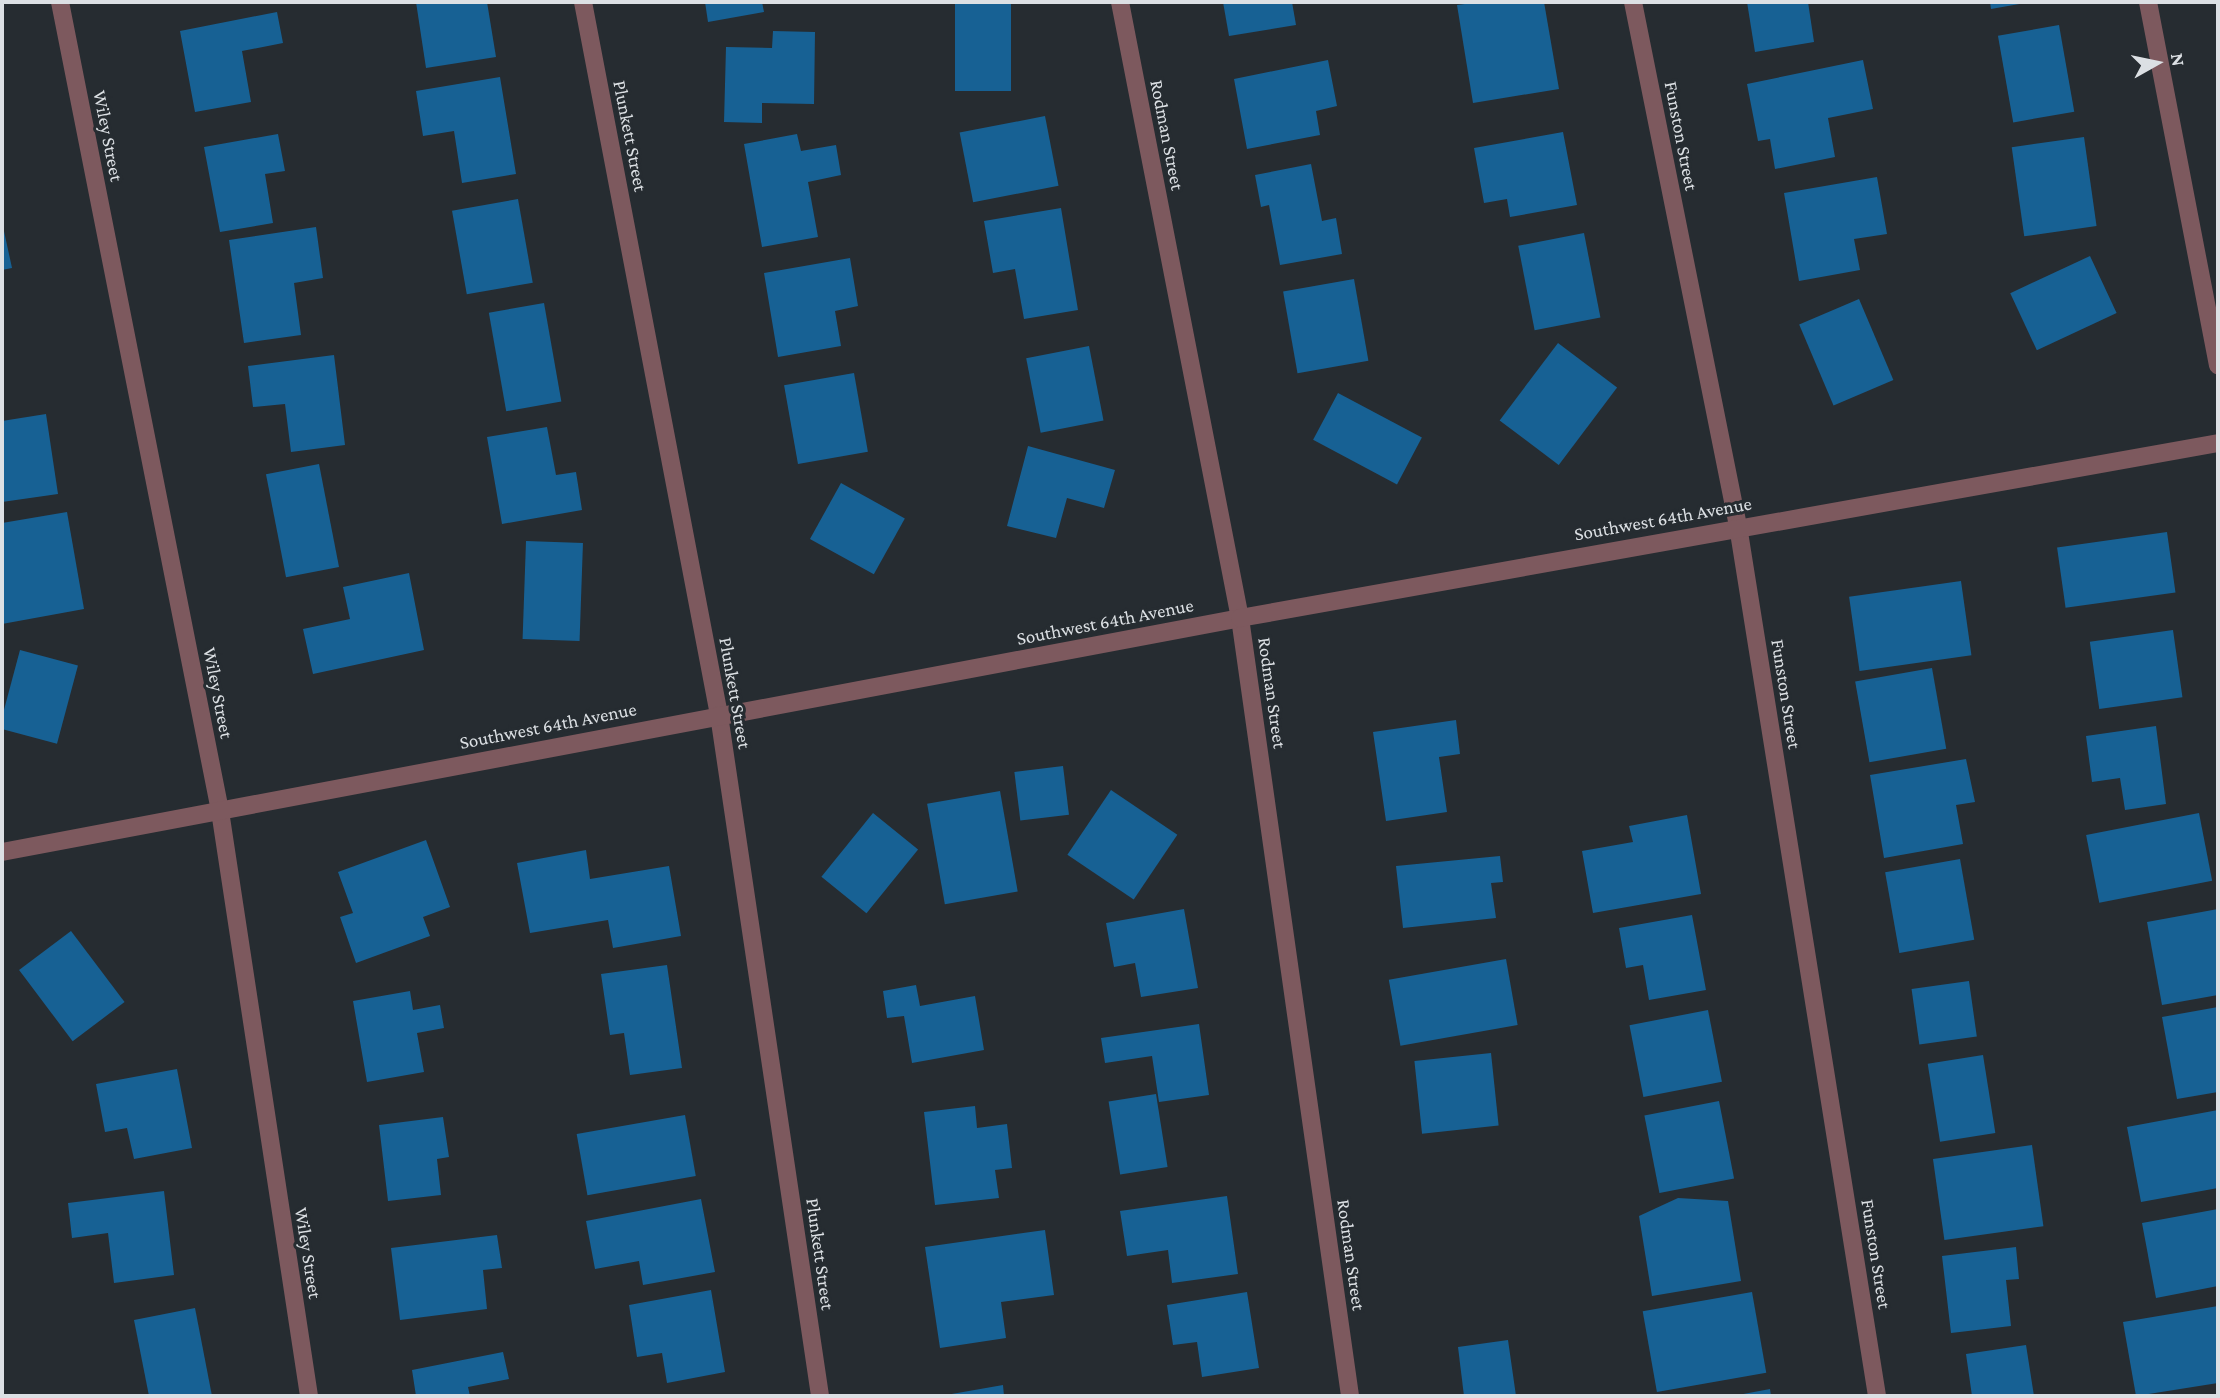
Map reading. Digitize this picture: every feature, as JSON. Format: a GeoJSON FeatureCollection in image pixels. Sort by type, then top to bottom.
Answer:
{"type":"FeatureCollection","features":[{"type":"Feature","properties":{"kind":"street","name":"Wiley Street"},"geometry":{"type":"LineString","coordinates":[[60,2],[220,811],[309,1396]]}},
{"type":"Feature","properties":{"kind":"street","name":"Plunkett Street"},"geometry":{"type":"LineString","coordinates":[[583,2],[719,715],[820,1396]]}},
{"type":"Feature","properties":{"kind":"street","name":"Rodman Street"},"geometry":{"type":"LineString","coordinates":[[1120,2],[1240,618],[1349,1396]]}},
{"type":"Feature","properties":{"kind":"street","name":"Funston Street"},"geometry":{"type":"LineString","coordinates":[[1633,2],[1738,526],[1877,1396]]}},
{"type":"Feature","properties":{"kind":"street"},"geometry":{"type":"LineString","coordinates":[[2148,2],[2218,365]]}},
{"type":"Feature","properties":{"kind":"street","name":"Southwest 64th Avenue"},"geometry":{"type":"LineString","coordinates":[[2,852],[719,715],[1738,526],[2218,443]]}},
{"type":"Feature","properties":{"kind":"building"},"geometry":{"type":"Polygon","coordinates":[[[416,2],[487,2],[496,57],[426,68],[416,2]]]}},
{"type":"Feature","properties":{"kind":"building"},"geometry":{"type":"Polygon","coordinates":[[[705,2],[762,2],[764,12],[708,22],[705,2]]]}},
{"type":"Feature","properties":{"kind":"building"},"geometry":{"type":"Polygon","coordinates":[[[955,2],[1011,2],[1011,91],[955,91],[955,2]]]}},
{"type":"Feature","properties":{"kind":"building"},"geometry":{"type":"Polygon","coordinates":[[[1223,2],[1292,2],[1296,25],[1229,36],[1223,2]]]}},
{"type":"Feature","properties":{"kind":"building"},"geometry":{"type":"Polygon","coordinates":[[[1480,2],[1544,2],[1559,89],[1473,103],[1457,5],[1480,2]]]}},
{"type":"Feature","properties":{"kind":"building"},"geometry":{"type":"Polygon","coordinates":[[[1747,2],[1808,2],[1814,42],[1755,52],[1747,2]]]}},
{"type":"Feature","properties":{"kind":"building"},"geometry":{"type":"Polygon","coordinates":[[[1990,2],[2025,2],[2025,3],[1991,9],[1990,2]]]}},
{"type":"Feature","properties":{"kind":"building"},"geometry":{"type":"Polygon","coordinates":[[[277,12],[283,43],[242,51],[251,102],[195,112],[180,31],[277,12]]]}},
{"type":"Feature","properties":{"kind":"building"},"geometry":{"type":"Polygon","coordinates":[[[2059,25],[2074,112],[2013,122],[1998,36],[2059,25]]]}},
{"type":"Feature","properties":{"kind":"building"},"geometry":{"type":"Polygon","coordinates":[[[773,31],[815,32],[814,104],[762,103],[762,123],[724,122],[726,47],[772,48],[773,31]]]}},
{"type":"Feature","properties":{"kind":"building"},"geometry":{"type":"Polygon","coordinates":[[[1328,60],[1337,106],[1316,111],[1320,135],[1247,149],[1234,79],[1328,60]]]}},
{"type":"Feature","properties":{"kind":"building"},"geometry":{"type":"Polygon","coordinates":[[[1863,60],[1873,109],[1828,118],[1835,157],[1775,169],[1770,139],[1758,141],[1747,84],[1863,60]]]}},
{"type":"Feature","properties":{"kind":"building"},"geometry":{"type":"Polygon","coordinates":[[[500,77],[516,174],[462,183],[454,131],[423,136],[416,91],[500,77]]]}},
{"type":"Feature","properties":{"kind":"building"},"geometry":{"type":"Polygon","coordinates":[[[1045,116],[1059,186],[973,202],[960,133],[1045,116]]]}},
{"type":"Feature","properties":{"kind":"building"},"geometry":{"type":"Polygon","coordinates":[[[1563,132],[1577,205],[1510,217],[1507,199],[1484,203],[1474,148],[1563,132]]]}},
{"type":"Feature","properties":{"kind":"building"},"geometry":{"type":"Polygon","coordinates":[[[278,134],[285,171],[265,174],[273,223],[220,232],[204,147],[278,134]]]}},
{"type":"Feature","properties":{"kind":"building"},"geometry":{"type":"Polygon","coordinates":[[[797,134],[801,151],[836,145],[841,175],[808,182],[818,237],[762,247],[744,144],[797,134]]]}},
{"type":"Feature","properties":{"kind":"building"},"geometry":{"type":"Polygon","coordinates":[[[2084,137],[2097,226],[2024,236],[2012,147],[2084,137]]]}},
{"type":"Feature","properties":{"kind":"building"},"geometry":{"type":"Polygon","coordinates":[[[1311,164],[1322,221],[1336,218],[1342,254],[1280,265],[1269,205],[1261,207],[1255,175],[1311,164]]]}},
{"type":"Feature","properties":{"kind":"building"},"geometry":{"type":"Polygon","coordinates":[[[1877,177],[1887,234],[1854,239],[1860,270],[1799,281],[1784,193],[1877,177]]]}},
{"type":"Feature","properties":{"kind":"building"},"geometry":{"type":"Polygon","coordinates":[[[518,199],[533,283],[467,294],[452,211],[518,199]]]}},
{"type":"Feature","properties":{"kind":"building"},"geometry":{"type":"Polygon","coordinates":[[[1061,208],[1078,310],[1024,319],[1015,269],[993,273],[984,221],[1061,208]]]}},
{"type":"Feature","properties":{"kind":"building"},"geometry":{"type":"Polygon","coordinates":[[[2,222],[12,268],[2,270],[2,222]]]}},
{"type":"Feature","properties":{"kind":"building"},"geometry":{"type":"Polygon","coordinates":[[[316,227],[323,278],[294,283],[301,335],[244,343],[229,240],[316,227]]]}},
{"type":"Feature","properties":{"kind":"building"},"geometry":{"type":"Polygon","coordinates":[[[1584,233],[1600,317],[1535,330],[1518,246],[1584,233]]]}},
{"type":"Feature","properties":{"kind":"building"},"geometry":{"type":"Polygon","coordinates":[[[2090,256],[2117,313],[2037,350],[2010,293],[2090,256]]]}},
{"type":"Feature","properties":{"kind":"building"},"geometry":{"type":"Polygon","coordinates":[[[850,258],[858,306],[835,311],[841,346],[778,357],[764,273],[850,258]]]}},
{"type":"Feature","properties":{"kind":"building"},"geometry":{"type":"Polygon","coordinates":[[[1354,279],[1368,361],[1298,373],[1283,292],[1354,279]]]}},
{"type":"Feature","properties":{"kind":"building"},"geometry":{"type":"Polygon","coordinates":[[[1859,299],[1893,380],[1834,405],[1799,324],[1859,299]]]}},
{"type":"Feature","properties":{"kind":"building"},"geometry":{"type":"Polygon","coordinates":[[[544,303],[561,401],[506,411],[489,313],[544,303]]]}},
{"type":"Feature","properties":{"kind":"building"},"geometry":{"type":"Polygon","coordinates":[[[1558,343],[1617,388],[1559,465],[1500,420],[1558,343]]]}},
{"type":"Feature","properties":{"kind":"building"},"geometry":{"type":"Polygon","coordinates":[[[1089,346],[1104,421],[1041,433],[1026,358],[1089,346]]]}},
{"type":"Feature","properties":{"kind":"building"},"geometry":{"type":"Polygon","coordinates":[[[334,355],[345,445],[291,452],[285,404],[253,407],[248,366],[334,355]]]}},
{"type":"Feature","properties":{"kind":"building"},"geometry":{"type":"Polygon","coordinates":[[[854,373],[868,452],[798,464],[784,385],[854,373]]]}},
{"type":"Feature","properties":{"kind":"building"},"geometry":{"type":"Polygon","coordinates":[[[1338,393],[1422,438],[1397,484],[1313,440],[1338,393]]]}},
{"type":"Feature","properties":{"kind":"building"},"geometry":{"type":"Polygon","coordinates":[[[46,414],[58,494],[2,502],[2,421],[46,414]]]}},
{"type":"Feature","properties":{"kind":"building"},"geometry":{"type":"Polygon","coordinates":[[[547,427],[556,475],[576,472],[582,510],[502,524],[487,437],[547,427]]]}},
{"type":"Feature","properties":{"kind":"building"},"geometry":{"type":"Polygon","coordinates":[[[1028,446],[1115,470],[1104,508],[1067,498],[1056,538],[1007,526],[1028,446]]]}},
{"type":"Feature","properties":{"kind":"building"},"geometry":{"type":"Polygon","coordinates":[[[319,464],[339,567],[286,577],[266,474],[319,464]]]}},
{"type":"Feature","properties":{"kind":"building"},"geometry":{"type":"Polygon","coordinates":[[[841,483],[905,518],[874,574],[810,539],[841,483]]]}},
{"type":"Feature","properties":{"kind":"building"},"geometry":{"type":"Polygon","coordinates":[[[67,512],[84,609],[2,624],[2,523],[67,512]]]}},
{"type":"Feature","properties":{"kind":"building"},"geometry":{"type":"Polygon","coordinates":[[[2167,532],[2175,592],[2066,608],[2057,547],[2167,532]]]}},
{"type":"Feature","properties":{"kind":"building"},"geometry":{"type":"Polygon","coordinates":[[[526,541],[583,543],[580,641],[523,639],[526,541]]]}},
{"type":"Feature","properties":{"kind":"building"},"geometry":{"type":"Polygon","coordinates":[[[409,573],[424,650],[313,674],[303,629],[350,619],[343,587],[409,573]]]}},
{"type":"Feature","properties":{"kind":"building"},"geometry":{"type":"Polygon","coordinates":[[[1961,581],[1971,655],[1860,671],[1849,597],[1961,581]]]}},
{"type":"Feature","properties":{"kind":"building"},"geometry":{"type":"Polygon","coordinates":[[[2173,630],[2182,697],[2099,709],[2090,642],[2173,630]]]}},
{"type":"Feature","properties":{"kind":"building"},"geometry":{"type":"Polygon","coordinates":[[[20,650],[78,666],[57,744],[2,729],[2,717],[20,650]]]}},
{"type":"Feature","properties":{"kind":"building"},"geometry":{"type":"Polygon","coordinates":[[[1932,668],[1946,749],[1869,762],[1855,682],[1932,668]]]}},
{"type":"Feature","properties":{"kind":"building"},"geometry":{"type":"Polygon","coordinates":[[[1456,720],[1460,754],[1439,757],[1447,812],[1386,821],[1373,732],[1456,720]]]}},
{"type":"Feature","properties":{"kind":"building"},"geometry":{"type":"Polygon","coordinates":[[[2156,726],[2166,804],[2125,810],[2120,778],[2092,782],[2086,736],[2156,726]]]}},
{"type":"Feature","properties":{"kind":"building"},"geometry":{"type":"Polygon","coordinates":[[[1966,759],[1975,802],[1956,805],[1963,844],[1884,858],[1870,775],[1966,759]]]}},
{"type":"Feature","properties":{"kind":"building"},"geometry":{"type":"Polygon","coordinates":[[[1063,766],[1069,815],[1020,821],[1014,772],[1063,766]]]}},
{"type":"Feature","properties":{"kind":"building"},"geometry":{"type":"Polygon","coordinates":[[[1111,790],[1177,835],[1134,899],[1067,855],[1111,790]]]}},
{"type":"Feature","properties":{"kind":"building"},"geometry":{"type":"Polygon","coordinates":[[[1000,791],[1018,891],[945,904],[927,804],[1000,791]]]}},
{"type":"Feature","properties":{"kind":"building"},"geometry":{"type":"Polygon","coordinates":[[[873,813],[918,850],[866,913],[821,877],[873,813]]]}},
{"type":"Feature","properties":{"kind":"building"},"geometry":{"type":"Polygon","coordinates":[[[2199,813],[2212,881],[2099,903],[2086,835],[2199,813]]]}},
{"type":"Feature","properties":{"kind":"building"},"geometry":{"type":"Polygon","coordinates":[[[1687,815],[1701,894],[1593,913],[1582,851],[1633,842],[1629,826],[1687,815]]]}},
{"type":"Feature","properties":{"kind":"building"},"geometry":{"type":"Polygon","coordinates":[[[426,840],[450,907],[423,917],[430,936],[356,963],[340,917],[353,913],[338,872],[426,840]]]}},
{"type":"Feature","properties":{"kind":"building"},"geometry":{"type":"Polygon","coordinates":[[[586,850],[590,879],[669,866],[681,936],[613,948],[608,920],[530,933],[517,863],[586,850]]]}},
{"type":"Feature","properties":{"kind":"building"},"geometry":{"type":"Polygon","coordinates":[[[1500,856],[1503,882],[1491,883],[1496,918],[1403,928],[1396,866],[1500,856]]]}},
{"type":"Feature","properties":{"kind":"building"},"geometry":{"type":"Polygon","coordinates":[[[1960,859],[1974,940],[1899,953],[1885,872],[1960,859]]]}},
{"type":"Feature","properties":{"kind":"building"},"geometry":{"type":"Polygon","coordinates":[[[1184,909],[1198,988],[1141,997],[1135,963],[1114,967],[1106,923],[1184,909]]]}},
{"type":"Feature","properties":{"kind":"building"},"geometry":{"type":"Polygon","coordinates":[[[2218,909],[2218,995],[2162,1005],[2147,922],[2218,909]]]}},
{"type":"Feature","properties":{"kind":"building"},"geometry":{"type":"Polygon","coordinates":[[[1692,915],[1706,990],[1649,1000],[1643,965],[1626,968],[1619,928],[1692,915]]]}},
{"type":"Feature","properties":{"kind":"building"},"geometry":{"type":"Polygon","coordinates":[[[71,931],[125,1002],[73,1041],[19,970],[71,931]]]}},
{"type":"Feature","properties":{"kind":"building"},"geometry":{"type":"Polygon","coordinates":[[[1506,959],[1518,1025],[1400,1046],[1389,980],[1506,959]]]}},
{"type":"Feature","properties":{"kind":"building"},"geometry":{"type":"Polygon","coordinates":[[[667,965],[682,1068],[630,1075],[624,1033],[610,1035],[601,974],[667,965]]]}},
{"type":"Feature","properties":{"kind":"building"},"geometry":{"type":"Polygon","coordinates":[[[1969,981],[1977,1036],[1919,1045],[1912,989],[1969,981]]]}},
{"type":"Feature","properties":{"kind":"building"},"geometry":{"type":"Polygon","coordinates":[[[916,985],[920,1006],[975,996],[984,1050],[912,1063],[904,1016],[887,1018],[883,991],[916,985]]]}},
{"type":"Feature","properties":{"kind":"building"},"geometry":{"type":"Polygon","coordinates":[[[410,991],[413,1010],[440,1005],[444,1028],[417,1033],[424,1072],[367,1082],[353,1001],[410,991]]]}},
{"type":"Feature","properties":{"kind":"building"},"geometry":{"type":"Polygon","coordinates":[[[2218,1007],[2218,1092],[2177,1099],[2162,1017],[2218,1007]]]}},
{"type":"Feature","properties":{"kind":"building"},"geometry":{"type":"Polygon","coordinates":[[[1708,1010],[1722,1082],[1643,1097],[1629,1025],[1708,1010]]]}},
{"type":"Feature","properties":{"kind":"building"},"geometry":{"type":"Polygon","coordinates":[[[1199,1024],[1209,1095],[1159,1102],[1152,1056],[1105,1063],[1101,1038],[1199,1024]]]}},
{"type":"Feature","properties":{"kind":"building"},"geometry":{"type":"Polygon","coordinates":[[[1491,1053],[1499,1126],[1422,1134],[1414,1061],[1491,1053]]]}},
{"type":"Feature","properties":{"kind":"building"},"geometry":{"type":"Polygon","coordinates":[[[1983,1055],[1995,1133],[1940,1142],[1928,1064],[1983,1055]]]}},
{"type":"Feature","properties":{"kind":"building"},"geometry":{"type":"Polygon","coordinates":[[[177,1069],[192,1148],[134,1159],[127,1128],[105,1132],[96,1084],[177,1069]]]}},
{"type":"Feature","properties":{"kind":"building"},"geometry":{"type":"Polygon","coordinates":[[[1156,1094],[1168,1167],[1120,1175],[1109,1102],[1156,1094]]]}},
{"type":"Feature","properties":{"kind":"building"},"geometry":{"type":"Polygon","coordinates":[[[1719,1101],[1734,1179],[1659,1193],[1644,1116],[1719,1101]]]}},
{"type":"Feature","properties":{"kind":"building"},"geometry":{"type":"Polygon","coordinates":[[[975,1106],[977,1128],[1007,1124],[1012,1168],[995,1170],[999,1198],[935,1205],[924,1112],[975,1106]]]}},
{"type":"Feature","properties":{"kind":"building"},"geometry":{"type":"Polygon","coordinates":[[[2218,1110],[2218,1188],[2141,1202],[2127,1127],[2218,1110]]]}},
{"type":"Feature","properties":{"kind":"building"},"geometry":{"type":"Polygon","coordinates":[[[685,1115],[696,1176],[587,1195],[577,1134],[685,1115]]]}},
{"type":"Feature","properties":{"kind":"building"},"geometry":{"type":"Polygon","coordinates":[[[443,1117],[449,1157],[437,1159],[441,1195],[388,1201],[379,1125],[443,1117]]]}},
{"type":"Feature","properties":{"kind":"building"},"geometry":{"type":"Polygon","coordinates":[[[2032,1145],[2043,1226],[1944,1240],[1933,1159],[2032,1145]]]}},
{"type":"Feature","properties":{"kind":"building"},"geometry":{"type":"Polygon","coordinates":[[[164,1191],[174,1275],[114,1283],[108,1233],[72,1238],[68,1203],[164,1191]]]}},
{"type":"Feature","properties":{"kind":"building"},"geometry":{"type":"Polygon","coordinates":[[[1227,1196],[1238,1274],[1172,1283],[1168,1250],[1127,1256],[1120,1211],[1227,1196]]]}},
{"type":"Feature","properties":{"kind":"building"},"geometry":{"type":"Polygon","coordinates":[[[1678,1198],[1728,1201],[1741,1281],[1652,1296],[1639,1216],[1678,1198]]]}},
{"type":"Feature","properties":{"kind":"building"},"geometry":{"type":"Polygon","coordinates":[[[701,1199],[715,1272],[643,1285],[639,1261],[595,1269],[586,1221],[701,1199]]]}},
{"type":"Feature","properties":{"kind":"building"},"geometry":{"type":"Polygon","coordinates":[[[2218,1209],[2218,1286],[2156,1298],[2142,1223],[2218,1209]]]}},
{"type":"Feature","properties":{"kind":"building"},"geometry":{"type":"Polygon","coordinates":[[[1045,1230],[1054,1295],[1001,1302],[1006,1338],[940,1348],[925,1247],[1045,1230]]]}},
{"type":"Feature","properties":{"kind":"building"},"geometry":{"type":"Polygon","coordinates":[[[497,1235],[502,1268],[483,1270],[487,1309],[400,1320],[391,1248],[497,1235]]]}},
{"type":"Feature","properties":{"kind":"building"},"geometry":{"type":"Polygon","coordinates":[[[2016,1247],[2019,1279],[2006,1280],[2011,1326],[1951,1333],[1942,1256],[2016,1247]]]}},
{"type":"Feature","properties":{"kind":"building"},"geometry":{"type":"Polygon","coordinates":[[[711,1290],[725,1372],[667,1383],[662,1353],[637,1357],[629,1305],[711,1290]]]}},
{"type":"Feature","properties":{"kind":"building"},"geometry":{"type":"Polygon","coordinates":[[[1247,1292],[1259,1368],[1202,1377],[1197,1342],[1173,1345],[1167,1305],[1247,1292]]]}},
{"type":"Feature","properties":{"kind":"building"},"geometry":{"type":"Polygon","coordinates":[[[1752,1292],[1766,1373],[1657,1392],[1643,1311],[1752,1292]]]}},
{"type":"Feature","properties":{"kind":"building"},"geometry":{"type":"Polygon","coordinates":[[[2218,1306],[2218,1383],[2136,1396],[2123,1322],[2218,1306]]]}},
{"type":"Feature","properties":{"kind":"building"},"geometry":{"type":"Polygon","coordinates":[[[195,1308],[212,1396],[149,1396],[134,1320],[195,1308]]]}},
{"type":"Feature","properties":{"kind":"building"},"geometry":{"type":"Polygon","coordinates":[[[1508,1340],[1516,1396],[1464,1396],[1458,1347],[1508,1340]]]}},
{"type":"Feature","properties":{"kind":"building"},"geometry":{"type":"Polygon","coordinates":[[[2026,1345],[2034,1396],[1972,1396],[1966,1354],[2026,1345]]]}},
{"type":"Feature","properties":{"kind":"building"},"geometry":{"type":"Polygon","coordinates":[[[503,1352],[509,1379],[468,1387],[470,1396],[416,1396],[412,1370],[503,1352]]]}},
{"type":"Feature","properties":{"kind":"building"},"geometry":{"type":"Polygon","coordinates":[[[1003,1385],[1004,1396],[946,1396],[946,1395],[1003,1385]]]}},
{"type":"Feature","properties":{"kind":"building"},"geometry":{"type":"Polygon","coordinates":[[[1770,1389],[1771,1396],[1738,1396],[1738,1395],[1770,1389]]]}}]}
